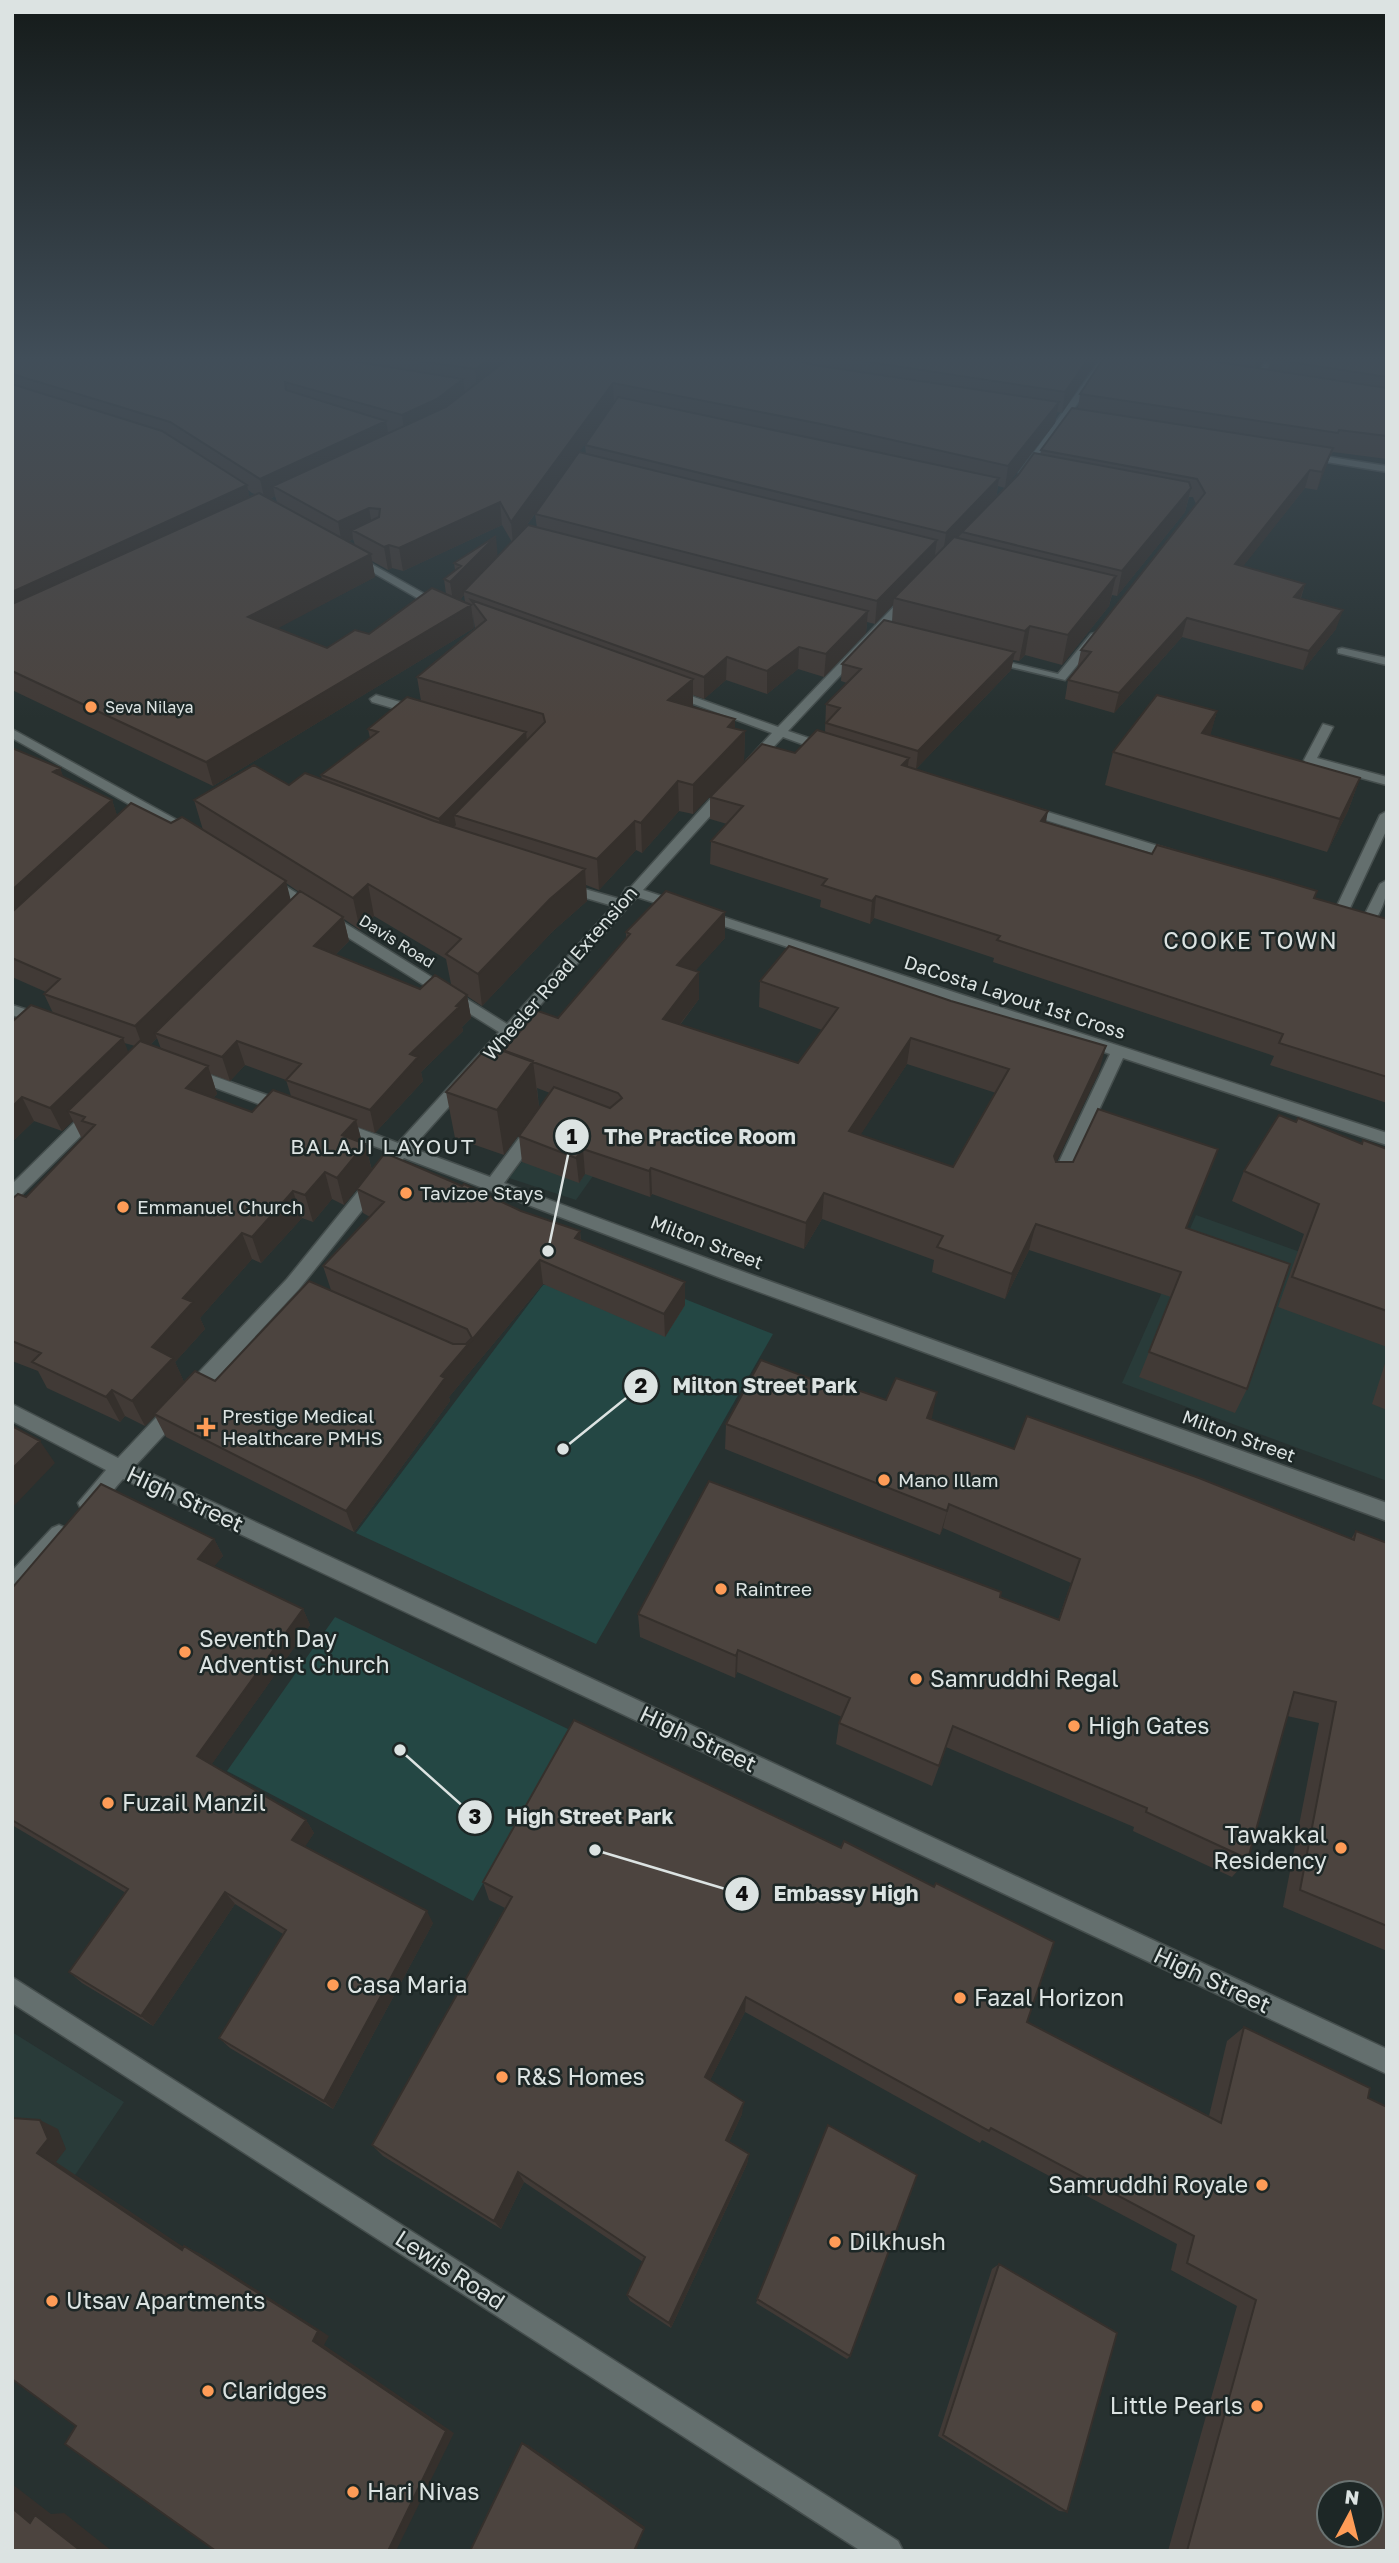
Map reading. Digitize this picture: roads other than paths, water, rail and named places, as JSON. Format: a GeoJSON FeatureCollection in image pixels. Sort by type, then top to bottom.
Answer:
{"type":"FeatureCollection","features":[{"type":"Feature","properties":{"kind":"street"},"geometry":{"type":"LineString","coordinates":[[1014,487],[1023,479]]}},
{"type":"Feature","properties":{"kind":"street"},"geometry":{"type":"LineString","coordinates":[[354,546],[343,551],[455,615]]}},
{"type":"Feature","properties":{"kind":"street","name":"Wheeler Road Extension"},"geometry":{"type":"LineString","coordinates":[[12,1586],[120,1468],[300,1288],[401,1150],[509,1032],[631,891],[919,587]]}},
{"type":"Feature","properties":{"kind":"street"},"geometry":{"type":"LineString","coordinates":[[983,659],[1061,678],[1105,625]]}},
{"type":"Feature","properties":{"kind":"street"},"geometry":{"type":"LineString","coordinates":[[857,627],[892,636]]}},
{"type":"Feature","properties":{"kind":"street"},"geometry":{"type":"LineString","coordinates":[[1342,651],[1387,662]]}},
{"type":"Feature","properties":{"kind":"street"},"geometry":{"type":"LineString","coordinates":[[659,689],[838,752]]}},
{"type":"Feature","properties":{"kind":"street"},"geometry":{"type":"LineString","coordinates":[[376,698],[439,717]]}},
{"type":"Feature","properties":{"kind":"street"},"geometry":{"type":"LineString","coordinates":[[1326,727],[1310,761],[1387,781]]}},
{"type":"Feature","properties":{"kind":"street"},"geometry":{"type":"LineString","coordinates":[[12,733],[149,807],[205,841]]}},
{"type":"Feature","properties":{"kind":"street"},"geometry":{"type":"LineString","coordinates":[[15,756],[34,745]]}},
{"type":"Feature","properties":{"kind":"street"},"geometry":{"type":"LineString","coordinates":[[1008,804],[1190,860]]}},
{"type":"Feature","properties":{"kind":"street"},"geometry":{"type":"LineString","coordinates":[[134,821],[149,807]]}},
{"type":"Feature","properties":{"kind":"street"},"geometry":{"type":"LineString","coordinates":[[1387,815],[1337,906],[1387,921]]}},
{"type":"Feature","properties":{"kind":"street","name":"Davis Road"},"geometry":{"type":"LineString","coordinates":[[261,876],[299,910],[509,1032]]}},
{"type":"Feature","properties":{"kind":"street"},"geometry":{"type":"LineString","coordinates":[[553,884],[620,904]]}},
{"type":"Feature","properties":{"kind":"street"},"geometry":{"type":"LineString","coordinates":[[1371,916],[1387,884]]}},
{"type":"Feature","properties":{"kind":"street","name":"DaCosta Layout 1st Cross"},"geometry":{"type":"LineString","coordinates":[[631,891],[1387,1139]]}},
{"type":"Feature","properties":{"kind":"street"},"geometry":{"type":"LineString","coordinates":[[12,1010],[62,1027]]}},
{"type":"Feature","properties":{"kind":"street"},"geometry":{"type":"LineString","coordinates":[[1057,1183],[1119,1051]]}},
{"type":"Feature","properties":{"kind":"street"},"geometry":{"type":"LineString","coordinates":[[176,1067],[302,1114]]}},
{"type":"Feature","properties":{"kind":"street"},"geometry":{"type":"LineString","coordinates":[[471,1074],[490,1080]]}},
{"type":"Feature","properties":{"kind":"street"},"geometry":{"type":"LineString","coordinates":[[12,1194],[105,1102]]}},
{"type":"Feature","properties":{"kind":"street"},"geometry":{"type":"LineString","coordinates":[[494,1184],[546,1113]]}},
{"type":"Feature","properties":{"kind":"street","name":"Milton Street"},"geometry":{"type":"LineString","coordinates":[[327,1123],[727,1273],[1387,1512]]}},
{"type":"Feature","properties":{"kind":"street","name":"High Street"},"geometry":{"type":"LineString","coordinates":[[12,1412],[120,1468],[1387,2062]]}},
{"type":"Feature","properties":{"kind":"street","name":"Lewis Road"},"geometry":{"type":"LineString","coordinates":[[12,1989],[888,2551]]}},
{"type":"Feature","properties":{"kind":"place","name":"Seva Nilaya"},"geometry":{"type":"Point","coordinates":[91,707]}},
{"type":"Feature","properties":{"kind":"place","name":"Tavizoe Stays"},"geometry":{"type":"Point","coordinates":[406,1193]}},
{"type":"Feature","properties":{"kind":"place","name":"Emmanuel Church"},"geometry":{"type":"Point","coordinates":[123,1207]}},
{"type":"Feature","properties":{"kind":"place","name":"The Practice Room"},"geometry":{"type":"Point","coordinates":[548,1251]}},
{"type":"Feature","properties":{"kind":"place","name":"Prestige Medical Healthcare PMHS"},"geometry":{"type":"Point","coordinates":[206,1427]}},
{"type":"Feature","properties":{"kind":"place","name":"Milton Street Park"},"geometry":{"type":"Point","coordinates":[563,1449]}},
{"type":"Feature","properties":{"kind":"place","name":"Mano Illam"},"geometry":{"type":"Point","coordinates":[884,1480]}},
{"type":"Feature","properties":{"kind":"place","name":"Raintree"},"geometry":{"type":"Point","coordinates":[721,1589]}},
{"type":"Feature","properties":{"kind":"place","name":"Seventh Day Adventist Church"},"geometry":{"type":"Point","coordinates":[185,1652]}},
{"type":"Feature","properties":{"kind":"place","name":"Samruddhi Regal"},"geometry":{"type":"Point","coordinates":[916,1679]}},
{"type":"Feature","properties":{"kind":"place","name":"High Gates"},"geometry":{"type":"Point","coordinates":[1074,1726]}},
{"type":"Feature","properties":{"kind":"place","name":"High Street Park"},"geometry":{"type":"Point","coordinates":[400,1750]}},
{"type":"Feature","properties":{"kind":"place","name":"Fuzail Manzil"},"geometry":{"type":"Point","coordinates":[108,1803]}},
{"type":"Feature","properties":{"kind":"place","name":"Tawakkal Residency"},"geometry":{"type":"Point","coordinates":[1341,1848]}},
{"type":"Feature","properties":{"kind":"place","name":"Embassy High"},"geometry":{"type":"Point","coordinates":[595,1850]}},
{"type":"Feature","properties":{"kind":"place","name":"Casa Maria"},"geometry":{"type":"Point","coordinates":[333,1985]}},
{"type":"Feature","properties":{"kind":"place","name":"Fazal Horizon"},"geometry":{"type":"Point","coordinates":[960,1998]}},
{"type":"Feature","properties":{"kind":"place","name":"R&S Homes"},"geometry":{"type":"Point","coordinates":[502,2077]}},
{"type":"Feature","properties":{"kind":"place","name":"Samruddhi Royale"},"geometry":{"type":"Point","coordinates":[1262,2185]}},
{"type":"Feature","properties":{"kind":"place","name":"Dilkhush"},"geometry":{"type":"Point","coordinates":[835,2242]}},
{"type":"Feature","properties":{"kind":"place","name":"Utsav Apartments"},"geometry":{"type":"Point","coordinates":[52,2301]}},
{"type":"Feature","properties":{"kind":"place","name":"Claridges"},"geometry":{"type":"Point","coordinates":[208,2391]}},
{"type":"Feature","properties":{"kind":"place","name":"Little Pearls"},"geometry":{"type":"Point","coordinates":[1257,2406]}},
{"type":"Feature","properties":{"kind":"place","name":"Hari Nivas"},"geometry":{"type":"Point","coordinates":[353,2492]}},
{"type":"Feature","properties":{"kind":"district","name":"COOKE TOWN"},"geometry":{"type":"Point","coordinates":[1251,941]}},
{"type":"Feature","properties":{"kind":"district","name":"BALAJI LAYOUT"},"geometry":{"type":"Point","coordinates":[383,1147]}}]}
